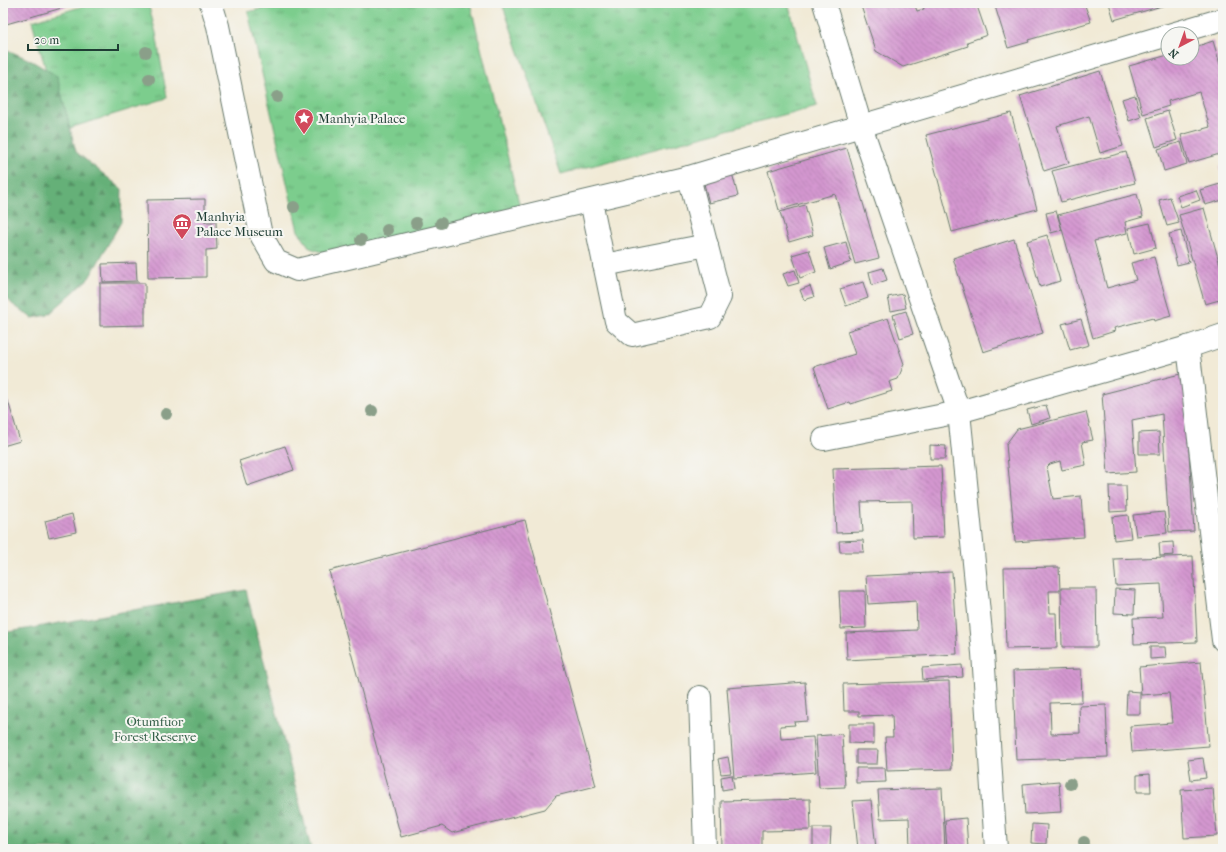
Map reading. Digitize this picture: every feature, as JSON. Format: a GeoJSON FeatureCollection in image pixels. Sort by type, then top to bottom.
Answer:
{"type":"FeatureCollection","features":[{"type":"Feature","properties":{"kind":"street"},"geometry":{"type":"LineString","coordinates":[[211,3],[218,26],[261,235],[276,261],[297,270],[689,177],[1160,37]]}},
{"type":"Feature","properties":{"kind":"street"},"geometry":{"type":"LineString","coordinates":[[824,3],[861,126],[959,412],[983,653],[996,849]]}},
{"type":"Feature","properties":{"kind":"street"},"geometry":{"type":"LineString","coordinates":[[1199,26],[1223,19]]}},
{"type":"Feature","properties":{"kind":"street"},"geometry":{"type":"LineString","coordinates":[[590,201],[616,321],[632,335],[710,317],[720,297],[689,177]]}},
{"type":"Feature","properties":{"kind":"street"},"geometry":{"type":"LineString","coordinates":[[604,265],[707,245]]}},
{"type":"Feature","properties":{"kind":"street"},"geometry":{"type":"LineString","coordinates":[[824,439],[959,412],[1188,347],[1223,335]]}},
{"type":"Feature","properties":{"kind":"street"},"geometry":{"type":"LineString","coordinates":[[1188,347],[1223,640]]}},
{"type":"Feature","properties":{"kind":"street"},"geometry":{"type":"LineString","coordinates":[[700,697],[705,849]]}},
{"type":"Feature","properties":{"kind":"green space"},"geometry":{"type":"Polygon","coordinates":[[[94,3],[148,3],[156,33],[167,98],[63,130],[32,21],[94,3]]]}},
{"type":"Feature","properties":{"kind":"green space"},"geometry":{"type":"Polygon","coordinates":[[[286,3],[470,3],[520,207],[328,254],[310,248],[298,231],[248,12],[286,3]]]}},
{"type":"Feature","properties":{"kind":"green space"},"geometry":{"type":"Polygon","coordinates":[[[502,3],[788,3],[817,106],[561,174],[502,3]]]}},
{"type":"Feature","properties":{"kind":"green space"},"geometry":{"type":"Polygon","coordinates":[[[3,48],[30,60],[57,76],[76,152],[122,189],[121,222],[89,278],[48,315],[32,318],[12,304],[3,293],[3,48]]]}},
{"type":"Feature","properties":{"kind":"green space","name":"Otumfuor Forest Reserve"},"geometry":{"type":"Polygon","coordinates":[[[246,590],[311,849],[3,849],[3,633],[246,590]]]}},
{"type":"Feature","properties":{"kind":"building"},"geometry":{"type":"Polygon","coordinates":[[[3,3],[79,3],[3,25],[3,3]]]}},
{"type":"Feature","properties":{"kind":"building"},"geometry":{"type":"Polygon","coordinates":[[[860,3],[914,3],[917,11],[924,9],[922,3],[976,3],[987,35],[967,42],[968,46],[903,67],[876,51],[860,3]]]}},
{"type":"Feature","properties":{"kind":"building"},"geometry":{"type":"Polygon","coordinates":[[[994,3],[1084,3],[1091,22],[1028,40],[1029,42],[1008,48],[994,3]]]}},
{"type":"Feature","properties":{"kind":"building"},"geometry":{"type":"Polygon","coordinates":[[[1109,3],[1172,3],[1114,20],[1109,3]]]}},
{"type":"Feature","properties":{"kind":"building"},"geometry":{"type":"Polygon","coordinates":[[[1213,41],[1223,74],[1223,153],[1189,163],[1181,135],[1210,127],[1199,92],[1168,101],[1169,106],[1143,114],[1129,66],[1160,57],[1160,66],[1200,66],[1200,45],[1213,41]]]}},
{"type":"Feature","properties":{"kind":"building"},"geometry":{"type":"Polygon","coordinates":[[[1100,71],[1123,146],[1100,153],[1089,116],[1057,126],[1069,163],[1044,171],[1020,96],[1100,71]]]}},
{"type":"Feature","properties":{"kind":"building"},"geometry":{"type":"Polygon","coordinates":[[[1135,95],[1141,117],[1129,121],[1122,99],[1135,95]]]}},
{"type":"Feature","properties":{"kind":"building"},"geometry":{"type":"Polygon","coordinates":[[[1168,111],[1177,140],[1156,147],[1147,118],[1168,111]]]}},
{"type":"Feature","properties":{"kind":"building"},"geometry":{"type":"Polygon","coordinates":[[[1011,113],[1037,209],[952,232],[926,135],[1011,113]]]}},
{"type":"Feature","properties":{"kind":"building"},"geometry":{"type":"Polygon","coordinates":[[[1181,142],[1187,164],[1164,171],[1158,149],[1181,142]]]}},
{"type":"Feature","properties":{"kind":"building"},"geometry":{"type":"Polygon","coordinates":[[[847,148],[879,258],[855,264],[835,194],[779,210],[768,171],[847,148]]]}},
{"type":"Feature","properties":{"kind":"building"},"geometry":{"type":"Polygon","coordinates":[[[1126,152],[1135,183],[1061,202],[1052,171],[1126,152]]]}},
{"type":"Feature","properties":{"kind":"building"},"geometry":{"type":"Polygon","coordinates":[[[1223,166],[1223,179],[1219,167],[1223,166]]]}},
{"type":"Feature","properties":{"kind":"building"},"geometry":{"type":"Polygon","coordinates":[[[731,169],[738,196],[709,203],[702,176],[731,169]]]}},
{"type":"Feature","properties":{"kind":"building"},"geometry":{"type":"Polygon","coordinates":[[[1220,184],[1223,200],[1205,205],[1200,190],[1220,184]]]}},
{"type":"Feature","properties":{"kind":"building"},"geometry":{"type":"Polygon","coordinates":[[[1196,190],[1200,200],[1181,207],[1177,196],[1196,190]]]}},
{"type":"Feature","properties":{"kind":"building"},"geometry":{"type":"Polygon","coordinates":[[[1137,194],[1143,217],[1125,222],[1127,233],[1094,241],[1107,288],[1136,280],[1131,263],[1154,257],[1171,316],[1154,321],[1153,318],[1114,328],[1115,331],[1093,338],[1058,215],[1137,194]]]}},
{"type":"Feature","properties":{"kind":"building"},"geometry":{"type":"Polygon","coordinates":[[[1170,197],[1179,223],[1167,226],[1159,200],[1170,197]]]}},
{"type":"Feature","properties":{"kind":"building"},"geometry":{"type":"Polygon","coordinates":[[[205,199],[205,222],[216,222],[217,249],[206,250],[206,277],[148,278],[147,200],[205,199]]]}},
{"type":"Feature","properties":{"kind":"building"},"geometry":{"type":"Polygon","coordinates":[[[805,205],[813,235],[789,242],[780,212],[805,205]]]}},
{"type":"Feature","properties":{"kind":"building"},"geometry":{"type":"Polygon","coordinates":[[[1204,208],[1220,265],[1223,265],[1223,299],[1205,304],[1179,215],[1204,208]]]}},
{"type":"Feature","properties":{"kind":"building"},"geometry":{"type":"Polygon","coordinates":[[[1056,211],[1062,230],[1051,233],[1046,213],[1056,211]]]}},
{"type":"Feature","properties":{"kind":"building"},"geometry":{"type":"Polygon","coordinates":[[[1150,223],[1156,248],[1134,254],[1128,228],[1150,223]]]}},
{"type":"Feature","properties":{"kind":"building"},"geometry":{"type":"Polygon","coordinates":[[[1181,231],[1189,262],[1177,265],[1169,234],[1181,231]]]}},
{"type":"Feature","properties":{"kind":"building"},"geometry":{"type":"Polygon","coordinates":[[[1047,235],[1060,281],[1040,287],[1027,241],[1047,235]]]}},
{"type":"Feature","properties":{"kind":"building"},"geometry":{"type":"Polygon","coordinates":[[[1014,239],[1043,333],[983,352],[953,258],[1014,239]]]}},
{"type":"Feature","properties":{"kind":"building"},"geometry":{"type":"Polygon","coordinates":[[[846,242],[851,262],[830,269],[824,248],[846,242]]]}},
{"type":"Feature","properties":{"kind":"building"},"geometry":{"type":"Polygon","coordinates":[[[809,250],[816,272],[800,278],[792,255],[809,250]]]}},
{"type":"Feature","properties":{"kind":"building"},"geometry":{"type":"Polygon","coordinates":[[[136,263],[137,281],[103,282],[102,264],[136,263]]]}},
{"type":"Feature","properties":{"kind":"building"},"geometry":{"type":"Polygon","coordinates":[[[883,268],[887,280],[872,285],[869,272],[883,268]]]}},
{"type":"Feature","properties":{"kind":"building"},"geometry":{"type":"Polygon","coordinates":[[[795,270],[799,283],[788,286],[783,274],[795,270]]]}},
{"type":"Feature","properties":{"kind":"building"},"geometry":{"type":"Polygon","coordinates":[[[863,282],[868,298],[846,306],[840,289],[863,282]]]}},
{"type":"Feature","properties":{"kind":"building"},"geometry":{"type":"Polygon","coordinates":[[[100,283],[145,283],[145,325],[100,326],[100,283]]]}},
{"type":"Feature","properties":{"kind":"building"},"geometry":{"type":"Polygon","coordinates":[[[810,286],[814,297],[804,300],[800,290],[810,286]]]}},
{"type":"Feature","properties":{"kind":"building"},"geometry":{"type":"Polygon","coordinates":[[[903,294],[906,308],[891,311],[888,297],[903,294]]]}},
{"type":"Feature","properties":{"kind":"building"},"geometry":{"type":"Polygon","coordinates":[[[906,311],[913,334],[900,338],[893,315],[906,311]]]}},
{"type":"Feature","properties":{"kind":"building"},"geometry":{"type":"Polygon","coordinates":[[[888,318],[904,364],[898,379],[889,382],[892,391],[851,404],[850,402],[828,409],[814,367],[855,354],[847,331],[888,318]]]}},
{"type":"Feature","properties":{"kind":"building"},"geometry":{"type":"Polygon","coordinates":[[[1081,319],[1089,345],[1070,350],[1062,324],[1081,319]]]}},
{"type":"Feature","properties":{"kind":"building"},"geometry":{"type":"Polygon","coordinates":[[[1184,373],[1194,531],[1169,532],[1162,414],[1132,420],[1136,472],[1108,474],[1102,394],[1184,373]]]}},
{"type":"Feature","properties":{"kind":"building"},"geometry":{"type":"Polygon","coordinates":[[[8,401],[20,441],[3,446],[3,403],[8,401]]]}},
{"type":"Feature","properties":{"kind":"building"},"geometry":{"type":"Polygon","coordinates":[[[1046,405],[1050,418],[1031,424],[1027,410],[1046,405]]]}},
{"type":"Feature","properties":{"kind":"building"},"geometry":{"type":"Polygon","coordinates":[[[1086,412],[1093,440],[1082,442],[1086,465],[1062,470],[1060,461],[1050,464],[1047,467],[1053,499],[1081,496],[1084,537],[1015,542],[1006,444],[1017,429],[1086,412]]]}},
{"type":"Feature","properties":{"kind":"building"},"geometry":{"type":"Polygon","coordinates":[[[1159,432],[1160,454],[1139,454],[1139,433],[1159,432]]]}},
{"type":"Feature","properties":{"kind":"building"},"geometry":{"type":"Polygon","coordinates":[[[930,445],[946,446],[945,459],[930,459],[930,445]]]}},
{"type":"Feature","properties":{"kind":"building"},"geometry":{"type":"Polygon","coordinates":[[[285,446],[294,470],[247,486],[239,461],[285,446]]]}},
{"type":"Feature","properties":{"kind":"building"},"geometry":{"type":"Polygon","coordinates":[[[941,466],[944,537],[913,538],[912,501],[861,502],[863,532],[836,533],[833,469],[941,466]]]}},
{"type":"Feature","properties":{"kind":"building"},"geometry":{"type":"Polygon","coordinates":[[[1109,486],[1126,486],[1127,511],[1110,512],[1109,486]]]}},
{"type":"Feature","properties":{"kind":"building"},"geometry":{"type":"Polygon","coordinates":[[[1164,512],[1167,533],[1136,536],[1133,515],[1164,512]]]}},
{"type":"Feature","properties":{"kind":"building"},"geometry":{"type":"Polygon","coordinates":[[[72,514],[76,532],[49,538],[45,521],[72,514]]]}},
{"type":"Feature","properties":{"kind":"building"},"geometry":{"type":"Polygon","coordinates":[[[1128,515],[1131,538],[1114,540],[1112,517],[1128,515]]]}},
{"type":"Feature","properties":{"kind":"building"},"geometry":{"type":"Polygon","coordinates":[[[525,520],[596,786],[556,796],[545,809],[452,833],[442,826],[401,837],[329,571],[525,520]]]}},
{"type":"Feature","properties":{"kind":"building"},"geometry":{"type":"Polygon","coordinates":[[[863,540],[864,552],[840,552],[839,541],[863,540]]]}},
{"type":"Feature","properties":{"kind":"building"},"geometry":{"type":"Polygon","coordinates":[[[1173,542],[1174,555],[1160,556],[1159,543],[1173,542]]]}},
{"type":"Feature","properties":{"kind":"building"},"geometry":{"type":"Polygon","coordinates":[[[1193,556],[1197,642],[1134,644],[1133,618],[1163,617],[1161,584],[1116,586],[1114,559],[1193,556]]]}},
{"type":"Feature","properties":{"kind":"building"},"geometry":{"type":"Polygon","coordinates":[[[1059,567],[1060,591],[1049,591],[1050,613],[1056,613],[1057,648],[1006,649],[1004,568],[1059,567]]]}},
{"type":"Feature","properties":{"kind":"building"},"geometry":{"type":"Polygon","coordinates":[[[952,572],[957,654],[847,660],[846,633],[917,630],[916,601],[868,604],[866,576],[952,572]]]}},
{"type":"Feature","properties":{"kind":"building"},"geometry":{"type":"Polygon","coordinates":[[[1061,588],[1096,588],[1097,647],[1062,647],[1061,588]]]}},
{"type":"Feature","properties":{"kind":"building"},"geometry":{"type":"Polygon","coordinates":[[[1115,589],[1135,590],[1134,614],[1114,613],[1115,589]]]}},
{"type":"Feature","properties":{"kind":"building"},"geometry":{"type":"Polygon","coordinates":[[[839,591],[865,591],[866,628],[841,629],[839,591]]]}},
{"type":"Feature","properties":{"kind":"building"},"geometry":{"type":"Polygon","coordinates":[[[1150,647],[1165,647],[1166,658],[1150,659],[1150,647]]]}},
{"type":"Feature","properties":{"kind":"building"},"geometry":{"type":"Polygon","coordinates":[[[1201,662],[1209,746],[1132,752],[1130,726],[1172,723],[1169,693],[1141,695],[1139,667],[1201,662]]]}},
{"type":"Feature","properties":{"kind":"building"},"geometry":{"type":"Polygon","coordinates":[[[962,665],[963,677],[923,680],[922,668],[962,665]]]}},
{"type":"Feature","properties":{"kind":"building"},"geometry":{"type":"Polygon","coordinates":[[[1081,669],[1082,702],[1050,703],[1051,734],[1080,733],[1079,706],[1106,705],[1108,757],[1016,760],[1013,671],[1081,669]]]}},
{"type":"Feature","properties":{"kind":"building"},"geometry":{"type":"Polygon","coordinates":[[[949,681],[952,769],[887,771],[885,737],[893,737],[892,715],[859,716],[859,711],[844,711],[843,684],[949,681]]]}},
{"type":"Feature","properties":{"kind":"building"},"geometry":{"type":"Polygon","coordinates":[[[805,682],[808,721],[794,722],[795,725],[780,726],[781,739],[813,737],[816,772],[734,778],[727,688],[805,682]]]}},
{"type":"Feature","properties":{"kind":"building"},"geometry":{"type":"Polygon","coordinates":[[[1127,691],[1140,692],[1140,714],[1126,714],[1127,691]]]}},
{"type":"Feature","properties":{"kind":"building"},"geometry":{"type":"Polygon","coordinates":[[[849,724],[874,724],[874,744],[849,743],[849,724]]]}},
{"type":"Feature","properties":{"kind":"building"},"geometry":{"type":"Polygon","coordinates":[[[842,734],[845,787],[819,788],[816,736],[842,734]]]}},
{"type":"Feature","properties":{"kind":"building"},"geometry":{"type":"Polygon","coordinates":[[[856,750],[878,750],[877,764],[856,764],[856,750]]]}},
{"type":"Feature","properties":{"kind":"building"},"geometry":{"type":"Polygon","coordinates":[[[728,757],[731,773],[721,774],[718,759],[728,757]]]}},
{"type":"Feature","properties":{"kind":"building"},"geometry":{"type":"Polygon","coordinates":[[[1203,758],[1206,778],[1191,780],[1188,760],[1203,758]]]}},
{"type":"Feature","properties":{"kind":"building"},"geometry":{"type":"Polygon","coordinates":[[[856,768],[885,768],[886,782],[856,783],[856,768]]]}},
{"type":"Feature","properties":{"kind":"building"},"geometry":{"type":"Polygon","coordinates":[[[1150,774],[1151,792],[1137,792],[1137,775],[1150,774]]]}},
{"type":"Feature","properties":{"kind":"building"},"geometry":{"type":"Polygon","coordinates":[[[732,775],[734,788],[722,790],[721,777],[732,775]]]}},
{"type":"Feature","properties":{"kind":"building"},"geometry":{"type":"Polygon","coordinates":[[[1059,781],[1061,812],[1025,814],[1023,784],[1059,781]]]}},
{"type":"Feature","properties":{"kind":"building"},"geometry":{"type":"Polygon","coordinates":[[[942,788],[945,849],[910,849],[909,818],[880,819],[878,790],[942,788]]]}},
{"type":"Feature","properties":{"kind":"building"},"geometry":{"type":"Polygon","coordinates":[[[1213,788],[1217,836],[1184,838],[1181,790],[1213,788]]]}},
{"type":"Feature","properties":{"kind":"building"},"geometry":{"type":"Polygon","coordinates":[[[810,799],[811,830],[762,831],[762,849],[722,849],[721,801],[810,799]]]}},
{"type":"Feature","properties":{"kind":"building"},"geometry":{"type":"Polygon","coordinates":[[[871,800],[876,849],[858,849],[853,801],[871,800]]]}},
{"type":"Feature","properties":{"kind":"building"},"geometry":{"type":"Polygon","coordinates":[[[966,818],[968,849],[947,849],[945,820],[966,818]]]}},
{"type":"Feature","properties":{"kind":"building"},"geometry":{"type":"Polygon","coordinates":[[[1032,824],[1047,825],[1046,844],[1031,843],[1032,824]]]}},
{"type":"Feature","properties":{"kind":"building"},"geometry":{"type":"Polygon","coordinates":[[[813,828],[831,828],[830,849],[813,849],[813,828]]]}},
{"type":"Feature","properties":{"kind":"place","name":"Manhyia Palace"},"geometry":{"type":"Point","coordinates":[304,135]}},
{"type":"Feature","properties":{"kind":"place","name":"Manhyia Palace Museum"},"geometry":{"type":"Point","coordinates":[182,240]}}]}
